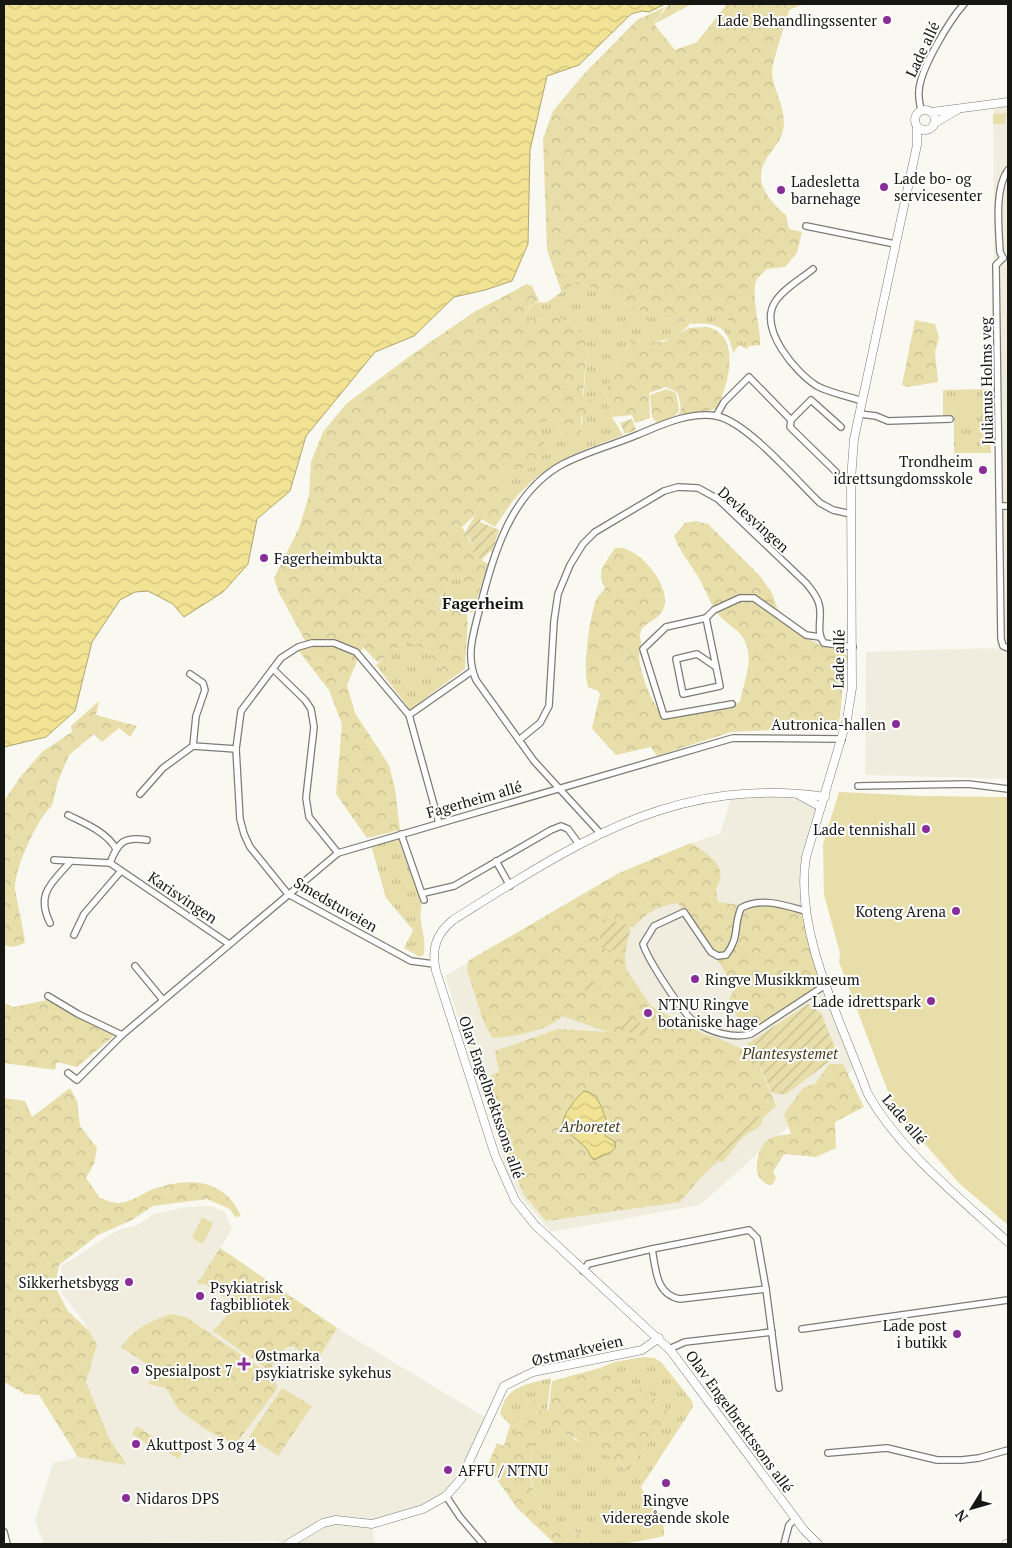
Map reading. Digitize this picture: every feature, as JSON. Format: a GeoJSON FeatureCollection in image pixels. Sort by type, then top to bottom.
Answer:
{"type":"FeatureCollection","features":[{"type":"Feature","properties":{"kind":"street","name":"Lade allé"},"geometry":{"type":"LineString","coordinates":[[921,110],[918,90],[932,53],[944,30],[964,4]]}},
{"type":"Feature","properties":{"kind":"street"},"geometry":{"type":"LineString","coordinates":[[960,108],[936,123],[931,129],[921,128],[915,118],[921,110],[927,109],[932,112],[960,108],[1008,102]]}},
{"type":"Feature","properties":{"kind":"street"},"geometry":{"type":"LineString","coordinates":[[932,112],[936,123]]}},
{"type":"Feature","properties":{"kind":"street","name":"Lade allé"},"geometry":{"type":"LineString","coordinates":[[921,128],[854,439],[851,514],[852,688],[842,738],[806,857],[803,880],[804,911],[814,950],[826,984],[867,1092],[874,1105],[884,1120],[931,1170],[1008,1242]]}},
{"type":"Feature","properties":{"kind":"street","name":"Julianus Holms veg"},"geometry":{"type":"LineString","coordinates":[[1008,170],[1002,184],[999,208],[1000,252],[1005,258],[996,265],[1001,639],[1003,646],[1008,648]]}},
{"type":"Feature","properties":{"kind":"street"},"geometry":{"type":"LineString","coordinates":[[806,226],[895,244]]}},
{"type":"Feature","properties":{"kind":"street"},"geometry":{"type":"LineString","coordinates":[[813,269],[774,303],[771,320],[774,336],[785,354],[801,372],[818,386],[862,401]]}},
{"type":"Feature","properties":{"kind":"street"},"geometry":{"type":"LineString","coordinates":[[716,416],[724,402],[749,377],[792,420]]}},
{"type":"Feature","properties":{"kind":"street"},"geometry":{"type":"LineString","coordinates":[[836,472],[790,427],[792,420],[812,400],[841,427]]}},
{"type":"Feature","properties":{"kind":"street"},"geometry":{"type":"LineString","coordinates":[[860,414],[876,416],[888,421],[950,419]]}},
{"type":"Feature","properties":{"kind":"street"},"geometry":{"type":"LineString","coordinates":[[600,833],[558,788],[519,740],[476,680],[472,670],[473,633],[501,541],[513,514],[531,489],[546,476],[584,455],[683,418],[716,416],[743,428],[820,503],[833,510],[851,514]]}},
{"type":"Feature","properties":{"kind":"street","name":"Devlesvingen"},"geometry":{"type":"LineString","coordinates":[[519,740],[540,723],[548,706],[554,621],[558,594],[570,565],[584,544],[595,532],[671,488],[698,488],[718,499],[806,583],[819,604],[820,637]]}},
{"type":"Feature","properties":{"kind":"street"},"geometry":{"type":"LineString","coordinates":[[1000,506],[1008,506]]}},
{"type":"Feature","properties":{"kind":"street"},"geometry":{"type":"LineString","coordinates":[[732,704],[664,716],[643,649],[666,627],[706,618],[714,610],[729,601],[754,598],[806,635],[820,637],[827,644],[852,647]]}},
{"type":"Feature","properties":{"kind":"street"},"geometry":{"type":"LineString","coordinates":[[706,618],[720,686],[683,694],[676,658],[697,654],[716,667]]}},
{"type":"Feature","properties":{"kind":"street","name":"Smedstuveien"},"geometry":{"type":"LineString","coordinates":[[409,715],[356,652],[334,643],[312,643],[298,647],[281,658],[241,711],[236,749],[240,819],[250,847],[288,894],[411,961],[434,964]]}},
{"type":"Feature","properties":{"kind":"street"},"geometry":{"type":"LineString","coordinates":[[273,669],[305,700],[311,709],[314,727],[306,798],[309,817],[338,853]]}},
{"type":"Feature","properties":{"kind":"street"},"geometry":{"type":"LineString","coordinates":[[439,823],[409,715],[472,670]]}},
{"type":"Feature","properties":{"kind":"street"},"geometry":{"type":"LineString","coordinates":[[190,674],[203,683],[205,690],[196,716],[194,746]]}},
{"type":"Feature","properties":{"kind":"street","name":"Fagerheim allé"},"geometry":{"type":"LineString","coordinates":[[68,1073],[77,1080],[122,1035],[338,853],[733,738],[842,738]]}},
{"type":"Feature","properties":{"kind":"street"},"geometry":{"type":"LineString","coordinates":[[140,794],[163,768],[194,746],[236,749]]}},
{"type":"Feature","properties":{"kind":"street"},"geometry":{"type":"LineString","coordinates":[[858,786],[968,784],[1008,789]]}},
{"type":"Feature","properties":{"kind":"street","name":"Olav Engelbrektssons allé"},"geometry":{"type":"LineString","coordinates":[[818,1544],[795,1519],[669,1349],[526,1216],[506,1183],[494,1154],[434,964],[434,946],[447,924],[579,844],[600,833],[678,803],[732,794],[793,792],[825,797]]}},
{"type":"Feature","properties":{"kind":"street","name":"Olav Engelbrektssons allé"},"geometry":{"type":"LineString","coordinates":[[793,792],[822,807]]}},
{"type":"Feature","properties":{"kind":"street"},"geometry":{"type":"LineString","coordinates":[[68,815],[94,828],[113,843],[116,849]]}},
{"type":"Feature","properties":{"kind":"street"},"geometry":{"type":"LineString","coordinates":[[401,834],[424,896],[454,886],[551,830],[562,826],[568,830],[579,844]]}},
{"type":"Feature","properties":{"kind":"street"},"geometry":{"type":"LineString","coordinates":[[54,860],[110,863],[116,849],[127,839],[147,840]]}},
{"type":"Feature","properties":{"kind":"street"},"geometry":{"type":"LineString","coordinates":[[50,923],[43,901],[45,893],[71,861]]}},
{"type":"Feature","properties":{"kind":"street"},"geometry":{"type":"LineString","coordinates":[[496,861],[510,886]]}},
{"type":"Feature","properties":{"kind":"street","name":"Karisvingen"},"geometry":{"type":"LineString","coordinates":[[110,863],[229,944]]}},
{"type":"Feature","properties":{"kind":"street"},"geometry":{"type":"LineString","coordinates":[[74,935],[84,914],[121,871]]}},
{"type":"Feature","properties":{"kind":"street"},"geometry":{"type":"LineString","coordinates":[[804,911],[778,904],[751,903],[741,908],[737,918],[735,943],[726,954],[718,956],[711,952],[684,912],[654,926],[643,944],[646,953],[693,1021],[730,1036],[740,1037],[751,1034],[826,984]]}},
{"type":"Feature","properties":{"kind":"street"},"geometry":{"type":"LineString","coordinates":[[136,966],[164,1000]]}},
{"type":"Feature","properties":{"kind":"street"},"geometry":{"type":"LineString","coordinates":[[48,996],[78,1014],[122,1035]]}},
{"type":"Feature","properties":{"kind":"street"},"geometry":{"type":"LineString","coordinates":[[583,1271],[588,1264],[652,1249],[750,1230],[757,1238],[780,1388]]}},
{"type":"Feature","properties":{"kind":"street"},"geometry":{"type":"LineString","coordinates":[[652,1249],[659,1284],[664,1292],[672,1298],[680,1299],[766,1289]]}},
{"type":"Feature","properties":{"kind":"street"},"geometry":{"type":"LineString","coordinates":[[802,1329],[1008,1300]]}},
{"type":"Feature","properties":{"kind":"street"},"geometry":{"type":"LineString","coordinates":[[669,1349],[685,1342],[772,1332]]}},
{"type":"Feature","properties":{"kind":"street","name":"Østmarkveien"},"geometry":{"type":"LineString","coordinates":[[288,1544],[323,1523],[336,1520],[372,1524],[423,1509],[446,1496],[461,1479],[470,1465],[504,1386],[533,1372],[642,1350],[658,1338]]}},
{"type":"Feature","properties":{"kind":"street"},"geometry":{"type":"LineString","coordinates":[[828,1453],[887,1448],[937,1460],[962,1460],[979,1458],[1008,1450]]}},
{"type":"Feature","properties":{"kind":"street"},"geometry":{"type":"LineString","coordinates":[[446,1496],[460,1517],[483,1544]]}},
{"type":"Feature","properties":{"kind":"street"},"geometry":{"type":"LineString","coordinates":[[784,1544],[787,1529],[795,1519]]}},
{"type":"Feature","properties":{"kind":"street"},"geometry":{"type":"LineString","coordinates":[[4,1532],[7,1544]]}},
{"type":"Feature","properties":{"kind":"shaded area"},"geometry":{"type":"Polygon","coordinates":[[[1008,107],[1008,779],[865,775],[866,652],[994,648],[997,651],[993,109],[1008,107]]]}},
{"type":"Feature","properties":{"kind":"shaded area","name":"NTNU Ringve botaniske hage"},"geometry":{"type":"Polygon","coordinates":[[[793,792],[821,807],[803,880],[814,950],[857,1066],[700,1205],[551,1232],[521,1197],[509,1176],[445,976],[619,873],[691,843],[720,834],[732,794],[793,792]]]}},
{"type":"Feature","properties":{"kind":"shaded area","name":"Østmarka psykiatriske sykehus"},"geometry":{"type":"Polygon","coordinates":[[[211,1206],[225,1212],[232,1229],[220,1248],[337,1328],[488,1419],[470,1465],[434,1504],[372,1524],[375,1544],[279,1544],[278,1541],[44,1544],[35,1521],[53,1463],[78,1457],[127,1464],[109,1438],[86,1382],[97,1345],[81,1318],[61,1292],[61,1266],[120,1229],[136,1226],[154,1214],[187,1207],[211,1206]]]}},
{"type":"Feature","properties":{"kind":"green space"},"geometry":{"type":"Polygon","coordinates":[[[669,4],[692,4],[654,24],[669,4]]]}},
{"type":"Feature","properties":{"kind":"green space"},"geometry":{"type":"Polygon","coordinates":[[[727,4],[804,4],[789,10],[772,69],[773,81],[784,118],[784,126],[780,139],[761,171],[764,189],[774,204],[786,215],[789,229],[802,232],[797,253],[785,267],[767,269],[756,281],[755,304],[760,345],[749,346],[721,311],[699,311],[693,320],[656,318],[577,281],[562,293],[547,250],[543,139],[553,111],[584,74],[637,20],[665,7],[654,24],[675,50],[697,42],[727,4]]]}},
{"type":"Feature","properties":{"kind":"green space"},"geometry":{"type":"Polygon","coordinates":[[[1006,113],[1005,124],[993,124],[993,114],[1006,113]]]}},
{"type":"Feature","properties":{"kind":"green space"},"geometry":{"type":"Polygon","coordinates":[[[577,281],[656,318],[693,320],[699,311],[721,311],[749,346],[747,349],[739,345],[733,353],[731,344],[724,331],[714,325],[691,324],[692,321],[685,329],[671,338],[657,341],[631,340],[605,391],[612,417],[623,435],[576,453],[550,467],[538,476],[512,502],[491,473],[529,469],[544,441],[536,428],[540,423],[550,420],[559,429],[566,443],[581,438],[587,345],[574,324],[556,317],[527,321],[524,318],[532,306],[542,302],[546,303],[577,281]]]}},
{"type":"Feature","properties":{"kind":"green space"},"geometry":{"type":"Polygon","coordinates":[[[527,284],[532,286],[539,301],[530,306],[524,318],[527,321],[556,317],[574,324],[587,345],[583,395],[591,400],[590,414],[581,417],[582,438],[566,443],[559,429],[550,420],[540,423],[536,428],[544,441],[543,455],[529,469],[492,473],[512,502],[495,527],[475,515],[462,527],[474,545],[473,554],[488,564],[476,602],[465,599],[459,576],[451,578],[437,603],[452,606],[467,613],[465,669],[451,679],[423,648],[405,641],[384,659],[377,662],[363,647],[347,685],[355,713],[389,765],[395,789],[400,830],[367,838],[336,794],[342,724],[329,690],[298,650],[308,646],[279,593],[274,578],[299,528],[309,496],[311,462],[323,432],[346,404],[410,356],[474,312],[527,284]]]}},
{"type":"Feature","properties":{"kind":"green space"},"geometry":{"type":"Polygon","coordinates":[[[915,320],[935,324],[939,338],[935,352],[938,382],[908,387],[902,385],[915,320]]]}},
{"type":"Feature","properties":{"kind":"green space"},"geometry":{"type":"Polygon","coordinates":[[[707,327],[718,332],[725,340],[729,350],[728,374],[717,408],[709,411],[678,415],[681,409],[678,393],[666,387],[649,393],[650,418],[635,423],[632,415],[612,417],[605,391],[631,340],[664,342],[689,328],[707,327]]]}},
{"type":"Feature","properties":{"kind":"green space"},"geometry":{"type":"Polygon","coordinates":[[[667,389],[676,393],[679,409],[676,415],[657,423],[652,417],[650,395],[667,389]]]}},
{"type":"Feature","properties":{"kind":"green space"},"geometry":{"type":"Polygon","coordinates":[[[989,389],[991,453],[954,453],[954,415],[943,415],[943,390],[989,389]]]}},
{"type":"Feature","properties":{"kind":"green space"},"geometry":{"type":"Polygon","coordinates":[[[960,396],[971,396],[972,422],[961,422],[960,396]]]}},
{"type":"Feature","properties":{"kind":"green space"},"geometry":{"type":"Polygon","coordinates":[[[632,419],[636,430],[625,434],[620,423],[632,419]]]}},
{"type":"Feature","properties":{"kind":"green space"},"geometry":{"type":"Polygon","coordinates":[[[475,515],[482,517],[480,522],[499,530],[492,552],[490,551],[482,560],[473,554],[474,545],[465,533],[475,515]]]}},
{"type":"Feature","properties":{"kind":"green space"},"geometry":{"type":"Polygon","coordinates":[[[695,521],[708,524],[760,576],[772,593],[780,616],[793,629],[821,646],[844,651],[848,657],[838,725],[826,730],[731,732],[657,756],[651,747],[616,755],[592,728],[600,694],[597,690],[589,688],[587,681],[587,645],[596,600],[605,588],[601,572],[615,548],[624,548],[641,558],[656,575],[664,594],[665,602],[661,613],[642,629],[640,634],[639,657],[647,688],[654,704],[663,717],[728,707],[740,702],[749,656],[746,643],[740,633],[723,620],[716,611],[674,536],[685,523],[695,521]]]}},
{"type":"Feature","properties":{"kind":"green space"},"geometry":{"type":"Polygon","coordinates":[[[460,575],[465,599],[476,602],[472,613],[437,604],[451,578],[460,575]]]}},
{"type":"Feature","properties":{"kind":"green space"},"geometry":{"type":"Polygon","coordinates":[[[405,641],[423,648],[451,679],[410,710],[376,665],[405,641]]]}},
{"type":"Feature","properties":{"kind":"green space"},"geometry":{"type":"Polygon","coordinates":[[[99,701],[96,715],[137,726],[130,737],[119,728],[102,742],[94,734],[69,755],[58,781],[52,806],[46,812],[34,832],[22,858],[15,882],[25,943],[13,947],[4,945],[4,801],[21,776],[43,751],[72,732],[71,726],[99,701]]]}},
{"type":"Feature","properties":{"kind":"green space","name":"Lade idrettspark"},"geometry":{"type":"Polygon","coordinates":[[[839,792],[922,796],[1008,797],[1008,1225],[960,1184],[895,1110],[839,962],[840,953],[824,895],[823,844],[839,792]]]}},
{"type":"Feature","properties":{"kind":"green space"},"geometry":{"type":"Polygon","coordinates":[[[398,838],[422,903],[421,917],[425,947],[424,954],[420,957],[404,948],[413,930],[386,898],[371,845],[398,838]]]}},
{"type":"Feature","properties":{"kind":"green space","name":"Arboretet"},"geometry":{"type":"Polygon","coordinates":[[[691,843],[707,853],[719,867],[720,879],[716,892],[718,902],[745,906],[741,908],[735,943],[726,955],[711,952],[678,903],[653,911],[634,927],[631,926],[598,947],[625,953],[626,969],[651,1006],[703,1034],[718,1038],[755,1055],[776,1106],[701,1177],[680,1202],[546,1221],[525,1196],[509,1162],[484,1079],[499,1072],[495,1051],[558,1029],[608,1032],[562,1016],[548,1026],[520,1035],[492,1038],[483,1020],[467,970],[468,961],[619,873],[691,843]]]}},
{"type":"Feature","properties":{"kind":"green space"},"geometry":{"type":"Polygon","coordinates":[[[751,904],[777,905],[801,912],[807,937],[823,979],[815,990],[746,1035],[729,1000],[735,988],[717,959],[727,957],[736,946],[739,938],[740,918],[745,909],[751,904]]]}},
{"type":"Feature","properties":{"kind":"green space"},"geometry":{"type":"Polygon","coordinates":[[[604,919],[631,926],[625,953],[598,947],[604,919]]]}},
{"type":"Feature","properties":{"kind":"green space"},"geometry":{"type":"Polygon","coordinates":[[[598,981],[601,987],[587,994],[584,988],[598,981]]]}},
{"type":"Feature","properties":{"kind":"green space"},"geometry":{"type":"Polygon","coordinates":[[[47,1000],[115,1035],[77,1067],[57,1062],[55,1070],[4,1063],[4,1006],[6,1004],[14,1007],[47,1000]]]}},
{"type":"Feature","properties":{"kind":"green space","name":"Plantesystemet"},"geometry":{"type":"Polygon","coordinates":[[[808,1004],[821,1013],[838,1055],[785,1095],[772,1093],[755,1055],[747,1044],[808,1004]]]}},
{"type":"Feature","properties":{"kind":"green space"},"geometry":{"type":"Polygon","coordinates":[[[624,1014],[653,1031],[649,1038],[620,1029],[624,1014]]]}},
{"type":"Feature","properties":{"kind":"green space"},"geometry":{"type":"Polygon","coordinates":[[[829,1064],[843,1064],[864,1107],[835,1122],[836,1148],[816,1157],[784,1154],[773,1172],[776,1178],[772,1185],[765,1183],[757,1172],[758,1156],[761,1149],[771,1138],[791,1134],[784,1114],[803,1088],[816,1083],[829,1064]]]}},
{"type":"Feature","properties":{"kind":"green space"},"geometry":{"type":"Polygon","coordinates":[[[70,1088],[77,1101],[80,1126],[97,1148],[94,1164],[86,1178],[100,1198],[123,1203],[151,1190],[177,1183],[190,1182],[214,1187],[225,1194],[234,1203],[241,1216],[235,1217],[230,1209],[207,1199],[153,1206],[132,1220],[98,1235],[59,1265],[55,1286],[67,1310],[89,1331],[97,1345],[86,1382],[109,1438],[127,1465],[78,1457],[39,1395],[25,1394],[4,1382],[4,1098],[25,1101],[32,1117],[70,1088]]]}},
{"type":"Feature","properties":{"kind":"green space"},"geometry":{"type":"Polygon","coordinates":[[[751,1114],[756,1114],[761,1118],[762,1123],[758,1128],[744,1135],[723,1162],[716,1160],[731,1135],[751,1114]]]}},
{"type":"Feature","properties":{"kind":"green space"},"geometry":{"type":"Polygon","coordinates":[[[202,1217],[213,1223],[203,1244],[192,1238],[202,1217]]]}},
{"type":"Feature","properties":{"kind":"green space"},"geometry":{"type":"Polygon","coordinates":[[[220,1248],[337,1328],[317,1361],[309,1358],[293,1346],[282,1351],[273,1366],[268,1370],[213,1331],[225,1318],[232,1303],[205,1284],[198,1284],[197,1280],[200,1280],[220,1248]]]}},
{"type":"Feature","properties":{"kind":"green space"},"geometry":{"type":"Polygon","coordinates":[[[172,1314],[186,1317],[275,1378],[277,1389],[235,1445],[205,1429],[179,1410],[166,1388],[148,1384],[157,1371],[121,1347],[137,1330],[172,1314]]]}},
{"type":"Feature","properties":{"kind":"green space"},"geometry":{"type":"Polygon","coordinates":[[[644,1357],[654,1358],[661,1362],[692,1401],[693,1407],[641,1487],[647,1499],[663,1517],[664,1536],[618,1544],[592,1544],[559,1524],[540,1505],[535,1493],[530,1469],[538,1431],[526,1407],[513,1439],[506,1439],[510,1425],[500,1414],[503,1404],[512,1392],[525,1385],[551,1378],[547,1409],[575,1440],[587,1443],[617,1461],[627,1472],[670,1413],[638,1387],[600,1368],[614,1362],[644,1357]]]}},
{"type":"Feature","properties":{"kind":"green space"},"geometry":{"type":"Polygon","coordinates":[[[600,1368],[638,1386],[663,1405],[670,1413],[627,1472],[617,1461],[547,1423],[552,1381],[600,1368]]]}},
{"type":"Feature","properties":{"kind":"green space"},"geometry":{"type":"Polygon","coordinates":[[[282,1388],[312,1406],[278,1456],[249,1437],[282,1388]]]}},
{"type":"Feature","properties":{"kind":"green space"},"geometry":{"type":"Polygon","coordinates":[[[534,1401],[539,1403],[541,1416],[530,1466],[534,1493],[538,1502],[554,1520],[591,1544],[555,1544],[517,1508],[489,1468],[488,1465],[497,1443],[504,1446],[506,1439],[513,1439],[526,1407],[534,1401]]]}},
{"type":"Feature","properties":{"kind":"green space"},"geometry":{"type":"Polygon","coordinates":[[[137,1426],[156,1439],[151,1447],[132,1434],[137,1426]]]}},
{"type":"Feature","properties":{"kind":"green space"},"geometry":{"type":"Polygon","coordinates":[[[171,1442],[184,1451],[178,1459],[165,1450],[171,1442]]]}},
{"type":"Feature","properties":{"kind":"water"},"geometry":{"type":"Polygon","coordinates":[[[4,4],[665,4],[649,12],[642,11],[631,14],[579,65],[547,76],[530,150],[528,244],[512,281],[454,297],[414,336],[375,352],[306,436],[290,491],[257,519],[248,564],[223,592],[184,617],[173,604],[148,591],[135,592],[120,600],[92,642],[75,711],[46,737],[4,747],[4,4]]]}},
{"type":"Feature","properties":{"kind":"water"},"geometry":{"type":"Polygon","coordinates":[[[584,1091],[594,1095],[600,1104],[608,1126],[605,1136],[614,1141],[616,1147],[611,1152],[594,1160],[586,1148],[562,1126],[570,1107],[584,1091]]]}},
{"type":"Feature","properties":{"kind":"place","name":"Lade Behandlingssenter"},"geometry":{"type":"Point","coordinates":[887,20]}},
{"type":"Feature","properties":{"kind":"place","name":"Lade bo- og servicesenter"},"geometry":{"type":"Point","coordinates":[884,187]}},
{"type":"Feature","properties":{"kind":"place","name":"Ladesletta barnehage"},"geometry":{"type":"Point","coordinates":[781,190]}},
{"type":"Feature","properties":{"kind":"place","name":"Trondheim idrettsungdomsskole"},"geometry":{"type":"Point","coordinates":[983,470]}},
{"type":"Feature","properties":{"kind":"place","name":"Fagerheimbukta"},"geometry":{"type":"Point","coordinates":[264,558]}},
{"type":"Feature","properties":{"kind":"place","name":"Autronica-hallen"},"geometry":{"type":"Point","coordinates":[896,724]}},
{"type":"Feature","properties":{"kind":"place","name":"Lade tennishall"},"geometry":{"type":"Point","coordinates":[926,829]}},
{"type":"Feature","properties":{"kind":"place","name":"Koteng Arena"},"geometry":{"type":"Point","coordinates":[956,911]}},
{"type":"Feature","properties":{"kind":"place","name":"Ringve Musikkmuseum"},"geometry":{"type":"Point","coordinates":[695,979]}},
{"type":"Feature","properties":{"kind":"place","name":"Lade idrettspark"},"geometry":{"type":"Point","coordinates":[931,1001]}},
{"type":"Feature","properties":{"kind":"place","name":"NTNU Ringve botaniske hage"},"geometry":{"type":"Point","coordinates":[648,1013]}},
{"type":"Feature","properties":{"kind":"place","name":"Sikkerhetsbygg"},"geometry":{"type":"Point","coordinates":[129,1282]}},
{"type":"Feature","properties":{"kind":"place","name":"Psykiatrisk fagbibliotek"},"geometry":{"type":"Point","coordinates":[200,1296]}},
{"type":"Feature","properties":{"kind":"place","name":"Lade post i butikk"},"geometry":{"type":"Point","coordinates":[957,1334]}},
{"type":"Feature","properties":{"kind":"place","name":"Østmarka psykiatriske sykehus"},"geometry":{"type":"Point","coordinates":[244,1364]}},
{"type":"Feature","properties":{"kind":"place","name":"Spesialpost 7"},"geometry":{"type":"Point","coordinates":[135,1370]}},
{"type":"Feature","properties":{"kind":"place","name":"Akuttpost 3 og 4"},"geometry":{"type":"Point","coordinates":[136,1444]}},
{"type":"Feature","properties":{"kind":"place","name":"AFFU / NTNU"},"geometry":{"type":"Point","coordinates":[448,1470]}},
{"type":"Feature","properties":{"kind":"place","name":"Ringve videregående skole"},"geometry":{"type":"Point","coordinates":[666,1483]}},
{"type":"Feature","properties":{"kind":"place","name":"Nidaros DPS"},"geometry":{"type":"Point","coordinates":[126,1498]}},
{"type":"Feature","properties":{"kind":"district","name":"Fagerheim"},"geometry":{"type":"Point","coordinates":[483,603]}}]}
